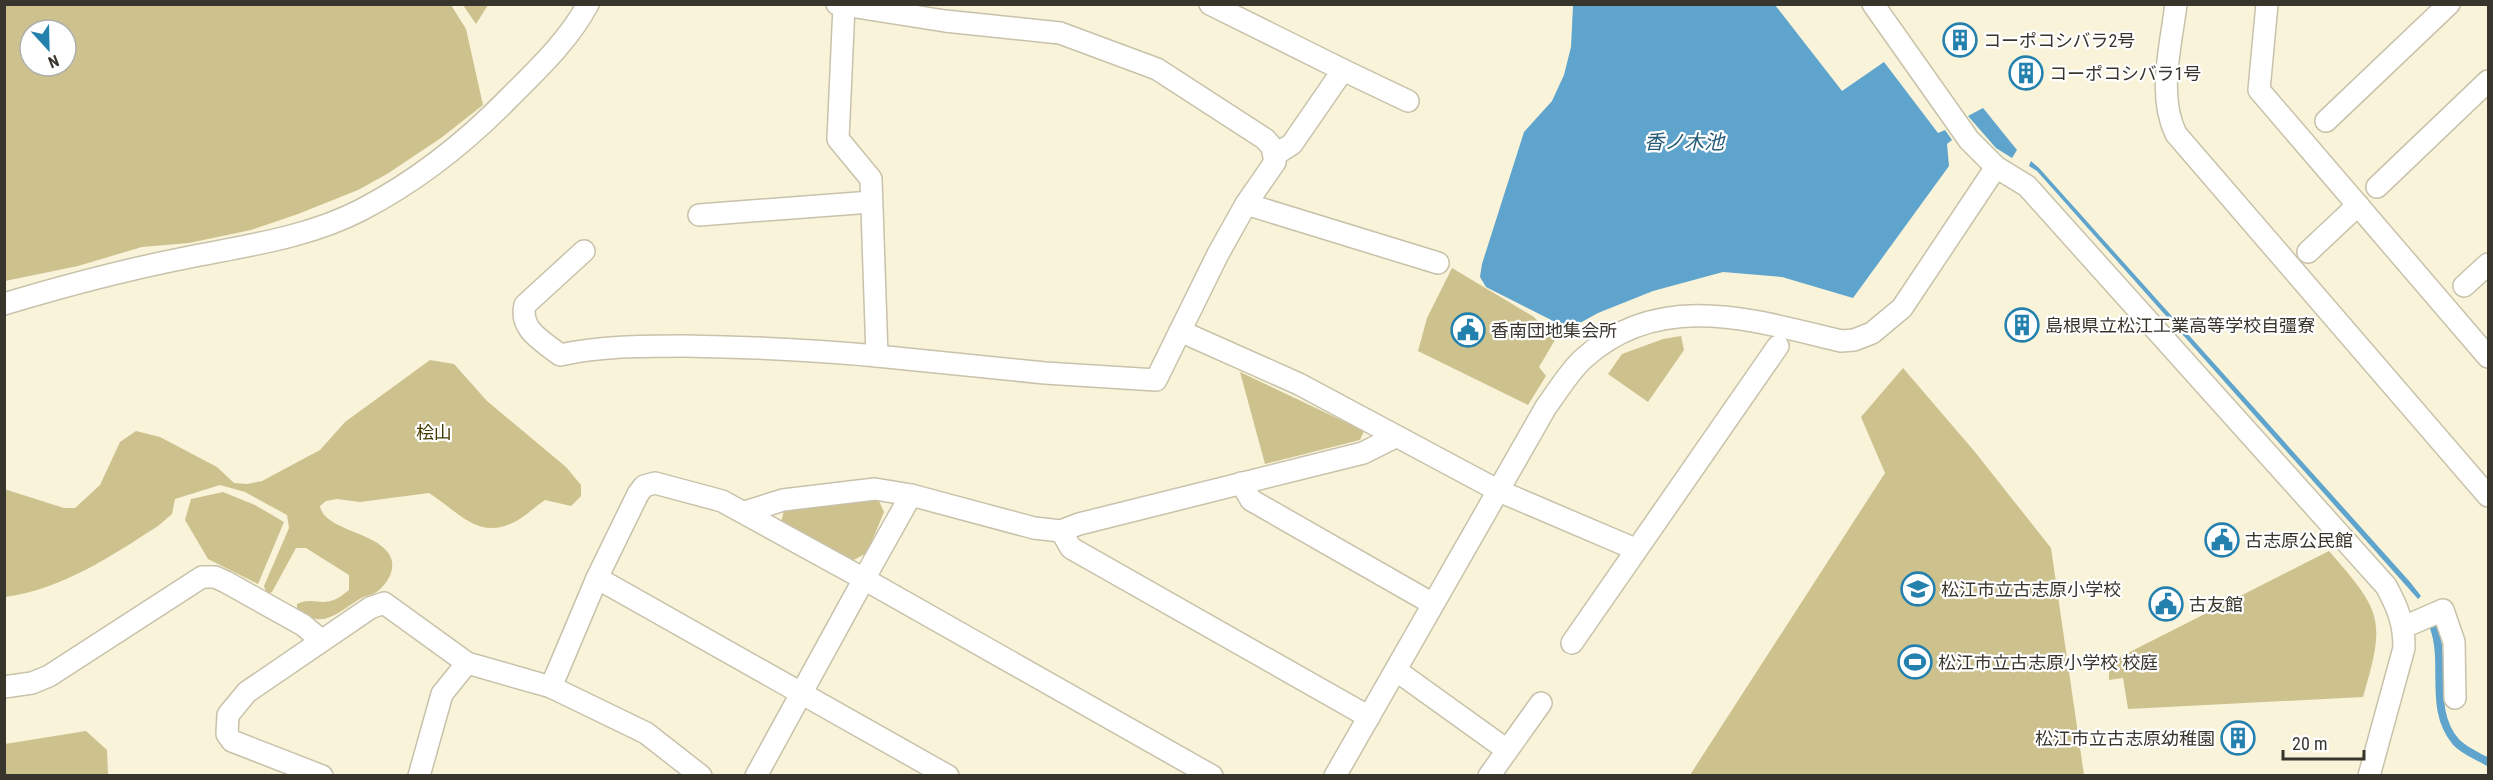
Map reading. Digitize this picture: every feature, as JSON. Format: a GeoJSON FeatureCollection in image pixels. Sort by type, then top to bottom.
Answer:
{"type":"FeatureCollection","features":[{"type":"Feature","properties":{"kind":"street"},"geometry":{"type":"LineString","coordinates":[[4,304],[101,277],[278,239],[320,227],[360,211],[443,157],[497,111],[556,49],[588,4]]}},
{"type":"Feature","properties":{"kind":"street"},"geometry":{"type":"LineString","coordinates":[[1209,4],[1408,101]]}},
{"type":"Feature","properties":{"kind":"street"},"geometry":{"type":"LineString","coordinates":[[1873,4],[1969,140],[1996,167],[2028,186],[2386,586],[2398,608],[2404,627],[2404,648],[2369,776]]}},
{"type":"Feature","properties":{"kind":"street"},"geometry":{"type":"LineString","coordinates":[[2176,4],[2166,92],[2170,122],[2176,134],[2488,496]]}},
{"type":"Feature","properties":{"kind":"street"},"geometry":{"type":"LineString","coordinates":[[2266,4],[2259,90],[2488,357]]}},
{"type":"Feature","properties":{"kind":"street"},"geometry":{"type":"LineString","coordinates":[[2326,121],[2449,4]]}},
{"type":"Feature","properties":{"kind":"street"},"geometry":{"type":"LineString","coordinates":[[584,251],[525,305],[523,317],[528,329],[560,355],[589,349],[628,346],[753,346],[1045,373],[1156,380],[1218,254],[1246,204],[1275,162],[1275,155],[1265,138],[1157,69],[1060,33],[945,21],[840,5],[838,139],[871,179],[877,356]]}},
{"type":"Feature","properties":{"kind":"street"},"geometry":{"type":"LineString","coordinates":[[1275,155],[1292,144],[1343,70]]}},
{"type":"Feature","properties":{"kind":"street"},"geometry":{"type":"LineString","coordinates":[[2377,187],[2488,81]]}},
{"type":"Feature","properties":{"kind":"street"},"geometry":{"type":"LineString","coordinates":[[1335,776],[1546,407],[1583,358],[1625,333],[1649,323],[1691,314],[1735,318],[1841,341],[1854,340],[1886,324],[1902,308],[1996,167]]}},
{"type":"Feature","properties":{"kind":"street"},"geometry":{"type":"LineString","coordinates":[[699,215],[872,202]]}},
{"type":"Feature","properties":{"kind":"street"},"geometry":{"type":"LineString","coordinates":[[1246,204],[1438,263]]}},
{"type":"Feature","properties":{"kind":"street"},"geometry":{"type":"LineString","coordinates":[[2308,252],[2358,206]]}},
{"type":"Feature","properties":{"kind":"street"},"geometry":{"type":"LineString","coordinates":[[2464,286],[2488,264]]}},
{"type":"Feature","properties":{"kind":"street"},"geometry":{"type":"LineString","coordinates":[[1180,331],[1299,384],[1499,491],[1635,549]]}},
{"type":"Feature","properties":{"kind":"street"},"geometry":{"type":"LineString","coordinates":[[1572,643],[1635,549],[1778,346]]}},
{"type":"Feature","properties":{"kind":"street"},"geometry":{"type":"LineString","coordinates":[[745,512],[783,500],[875,489],[910,495],[1034,528],[1061,531],[1079,524],[1363,453],[1395,437]]}},
{"type":"Feature","properties":{"kind":"street"},"geometry":{"type":"LineString","coordinates":[[551,687],[597,578],[644,486],[655,483],[722,501],[745,512],[1212,776]]}},
{"type":"Feature","properties":{"kind":"street"},"geometry":{"type":"LineString","coordinates":[[1241,483],[1251,500],[1433,604]]}},
{"type":"Feature","properties":{"kind":"street"},"geometry":{"type":"LineString","coordinates":[[756,776],[910,495]]}},
{"type":"Feature","properties":{"kind":"street"},"geometry":{"type":"LineString","coordinates":[[1061,531],[1071,548],[1369,717]]}},
{"type":"Feature","properties":{"kind":"street"},"geometry":{"type":"LineString","coordinates":[[4,687],[32,683],[49,676],[201,577],[215,577],[226,582],[303,625],[321,640]]}},
{"type":"Feature","properties":{"kind":"street"},"geometry":{"type":"LineString","coordinates":[[597,578],[948,776]]}},
{"type":"Feature","properties":{"kind":"street"},"geometry":{"type":"LineString","coordinates":[[322,776],[242,746],[227,734],[226,725],[233,707],[247,692],[370,608],[384,603],[467,663],[551,687],[646,733],[701,776]]}},
{"type":"Feature","properties":{"kind":"street"},"geometry":{"type":"LineString","coordinates":[[2404,627],[2443,610],[2454,642],[2455,698]]}},
{"type":"Feature","properties":{"kind":"street"},"geometry":{"type":"LineString","coordinates":[[419,776],[442,694],[467,663]]}},
{"type":"Feature","properties":{"kind":"street"},"geometry":{"type":"LineString","coordinates":[[1397,671],[1508,750]]}},
{"type":"Feature","properties":{"kind":"street"},"geometry":{"type":"LineString","coordinates":[[1489,776],[1541,703]]}},
{"type":"Feature","properties":{"kind":"green space"},"geometry":{"type":"Polygon","coordinates":[[[4,5],[451,5],[466,29],[483,105],[441,138],[387,174],[358,190],[298,214],[251,230],[189,243],[142,247],[78,266],[5,281],[4,5]]]}},
{"type":"Feature","properties":{"kind":"green space"},"geometry":{"type":"Polygon","coordinates":[[[463,5],[488,5],[476,24],[463,5]]]}},
{"type":"Feature","properties":{"kind":"green space"},"geometry":{"type":"Polygon","coordinates":[[[1452,268],[1534,317],[1555,340],[1539,367],[1546,376],[1528,405],[1418,351],[1427,318],[1452,268]]]}},
{"type":"Feature","properties":{"kind":"green space"},"geometry":{"type":"Polygon","coordinates":[[[1681,336],[1684,350],[1648,402],[1608,374],[1622,354],[1663,339],[1681,336]]]}},
{"type":"Feature","properties":{"kind":"green space","name":"桧山"},"geometry":{"type":"Polygon","coordinates":[[[430,360],[454,364],[487,401],[566,467],[581,485],[581,496],[571,506],[545,500],[519,519],[498,528],[487,528],[467,520],[429,493],[360,502],[337,499],[326,501],[320,506],[323,514],[340,526],[382,546],[389,554],[392,570],[387,581],[379,590],[333,616],[323,619],[314,619],[306,615],[297,608],[297,604],[310,601],[327,602],[340,597],[349,590],[349,575],[306,548],[296,548],[272,592],[267,594],[264,586],[289,528],[287,515],[245,492],[220,485],[175,499],[172,514],[158,526],[85,570],[46,587],[5,597],[4,489],[64,508],[75,508],[100,485],[120,442],[136,431],[160,437],[217,467],[234,483],[247,484],[262,481],[320,450],[345,422],[430,360]]]}},
{"type":"Feature","properties":{"kind":"green space","name":"松江市立古志原小学校 校庭"},"geometry":{"type":"Polygon","coordinates":[[[1903,368],[1975,452],[2051,548],[2084,775],[1690,775],[1885,473],[1861,417],[1903,368]]]}},
{"type":"Feature","properties":{"kind":"green space"},"geometry":{"type":"Polygon","coordinates":[[[1240,372],[1364,431],[1360,440],[1265,464],[1240,372]]]}},
{"type":"Feature","properties":{"kind":"green space"},"geometry":{"type":"Polygon","coordinates":[[[223,492],[255,505],[284,522],[258,584],[208,559],[185,520],[191,499],[223,492]]]}},
{"type":"Feature","properties":{"kind":"green space"},"geometry":{"type":"Polygon","coordinates":[[[878,499],[884,512],[867,553],[850,562],[781,523],[784,510],[878,499]]]}},
{"type":"Feature","properties":{"kind":"green space"},"geometry":{"type":"Polygon","coordinates":[[[2329,551],[2360,589],[2375,618],[2375,650],[2363,697],[2128,709],[2123,678],[2109,680],[2109,666],[2114,660],[2329,551]]]}},
{"type":"Feature","properties":{"kind":"green space"},"geometry":{"type":"Polygon","coordinates":[[[86,731],[107,750],[108,775],[5,775],[5,744],[86,731]]]}},
{"type":"Feature","properties":{"kind":"water","name":"香ノ木池"},"geometry":{"type":"Polygon","coordinates":[[[1775,5],[1842,91],[1884,62],[1938,133],[1945,130],[1952,140],[1947,144],[1949,166],[1853,298],[1782,277],[1723,272],[1653,291],[1598,313],[1569,329],[1486,287],[1480,277],[1482,264],[1524,132],[1552,101],[1564,75],[1571,47],[1573,6],[1775,5]]]}},
{"type":"Feature","properties":{"kind":"water"},"geometry":{"type":"Polygon","coordinates":[[[1983,108],[2017,150],[2012,158],[1996,148],[1968,116],[1983,108]]]}},
{"type":"Feature","properties":{"kind":"water"},"geometry":{"type":"Polygon","coordinates":[[[2031,161],[2410,582],[2421,596],[2418,599],[2037,171],[2029,166],[2031,161]]]}},
{"type":"Feature","properties":{"kind":"waterway"},"geometry":{"type":"LineString","coordinates":[[2434,628],[2438,642],[2440,701],[2448,729],[2459,745],[2488,762]]}},
{"type":"Feature","properties":{"kind":"place","name":"コーポコシバラ2号"},"geometry":{"type":"Point","coordinates":[1960,40]}},
{"type":"Feature","properties":{"kind":"place","name":"コーポコシバラ1号"},"geometry":{"type":"Point","coordinates":[2026,73]}},
{"type":"Feature","properties":{"kind":"place","name":"島根県立松江工業高等学校自彊寮"},"geometry":{"type":"Point","coordinates":[2022,325]}},
{"type":"Feature","properties":{"kind":"place","name":"香南団地集会所"},"geometry":{"type":"Point","coordinates":[1468,330]}},
{"type":"Feature","properties":{"kind":"place","name":"古志原公民館"},"geometry":{"type":"Point","coordinates":[2222,540]}},
{"type":"Feature","properties":{"kind":"place","name":"松江市立古志原小学校"},"geometry":{"type":"Point","coordinates":[1918,589]}},
{"type":"Feature","properties":{"kind":"place","name":"古友館"},"geometry":{"type":"Point","coordinates":[2166,604]}},
{"type":"Feature","properties":{"kind":"place","name":"松江市立古志原小学校 校庭"},"geometry":{"type":"Point","coordinates":[1915,662]}},
{"type":"Feature","properties":{"kind":"place","name":"松江市立古志原幼稚園"},"geometry":{"type":"Point","coordinates":[2238,738]}}]}
